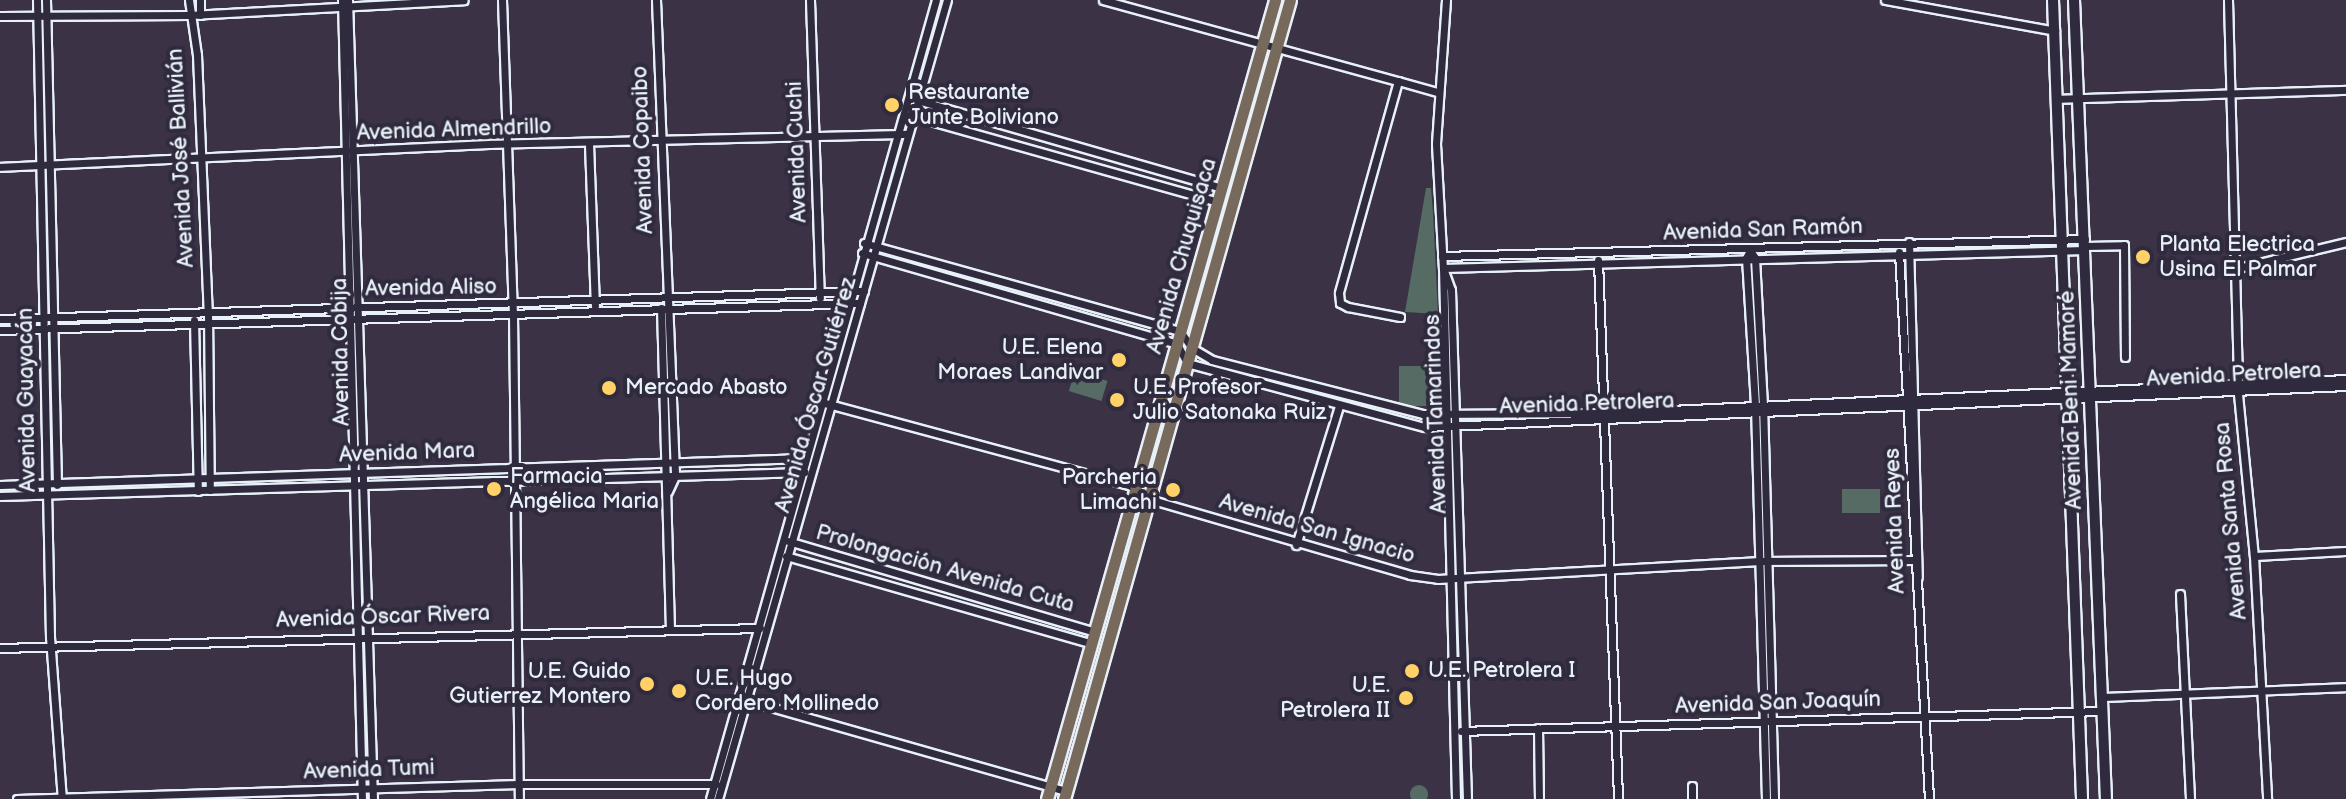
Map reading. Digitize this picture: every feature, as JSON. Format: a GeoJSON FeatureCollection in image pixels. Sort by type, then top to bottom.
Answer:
{"type":"FeatureCollection","features":[{"type":"Feature","properties":{"kind":"main road","name":"Avenida Chuquisaca"},"geometry":{"type":"LineString","coordinates":[[1047,799],[1107,599],[1275,0]]}},
{"type":"Feature","properties":{"kind":"main road","name":"Avenida Chuquisaca"},"geometry":{"type":"LineString","coordinates":[[1065,795],[1290,0]]}},
{"type":"Feature","properties":{"kind":"street","name":"Avenida Guayacán"},"geometry":{"type":"LineString","coordinates":[[37,0],[54,318],[57,495]]}},
{"type":"Feature","properties":{"kind":"street","name":"Avenida Guayacán"},"geometry":{"type":"LineString","coordinates":[[46,0],[47,166],[42,329],[50,646],[62,798]]}},
{"type":"Feature","properties":{"kind":"street","name":"Avenida José Ballivián"},"geometry":{"type":"LineString","coordinates":[[189,0],[197,55],[208,313],[210,490]]}},
{"type":"Feature","properties":{"kind":"street"},"geometry":{"type":"LineString","coordinates":[[200,0],[200,15]]}},
{"type":"Feature","properties":{"kind":"street"},"geometry":{"type":"LineString","coordinates":[[0,16],[200,15],[346,3],[464,0]]}},
{"type":"Feature","properties":{"kind":"street"},"geometry":{"type":"LineString","coordinates":[[502,0],[513,304],[519,799]]}},
{"type":"Feature","properties":{"kind":"street","name":"Avenida Copaibo"},"geometry":{"type":"LineString","coordinates":[[656,0],[675,476],[668,491]]}},
{"type":"Feature","properties":{"kind":"street","name":"Avenida Cuchi"},"geometry":{"type":"LineString","coordinates":[[810,0],[820,298]]}},
{"type":"Feature","properties":{"kind":"street","name":"Avenida Óscar Gutiérrez"},"geometry":{"type":"LineString","coordinates":[[784,555],[783,540],[801,471],[936,0]]}},
{"type":"Feature","properties":{"kind":"street","name":"Avenida Óscar Gutiérrez"},"geometry":{"type":"LineString","coordinates":[[710,799],[718,784],[784,555],[792,543],[947,0]]}},
{"type":"Feature","properties":{"kind":"street"},"geometry":{"type":"LineString","coordinates":[[1103,0],[1437,92]]}},
{"type":"Feature","properties":{"kind":"street","name":"Avenida Tamarindos"},"geometry":{"type":"LineString","coordinates":[[1446,0],[1437,92],[1442,256],[1451,290],[1450,427],[1467,799]]}},
{"type":"Feature","properties":{"kind":"street"},"geometry":{"type":"LineString","coordinates":[[1885,0],[2055,31]]}},
{"type":"Feature","properties":{"kind":"street","name":"Avenida Beni Mamoré"},"geometry":{"type":"LineString","coordinates":[[2053,0],[2082,799]]}},
{"type":"Feature","properties":{"kind":"street","name":"Avenida Beni Mamoré"},"geometry":{"type":"LineString","coordinates":[[2074,0],[2106,799]]}},
{"type":"Feature","properties":{"kind":"street","name":"Avenida Santa Rosa"},"geometry":{"type":"LineString","coordinates":[[2228,0],[2238,268],[2238,390],[2254,556],[2267,799]]}},
{"type":"Feature","properties":{"kind":"street","name":"Avenida Cobija"},"geometry":{"type":"LineString","coordinates":[[346,3],[359,308],[361,473],[358,485],[358,637],[362,799]]}},
{"type":"Feature","properties":{"kind":"street","name":"Avenida Cobija"},"geometry":{"type":"LineString","coordinates":[[346,3],[345,152],[351,474],[358,485],[373,799]]}},
{"type":"Feature","properties":{"kind":"street"},"geometry":{"type":"LineString","coordinates":[[1398,81],[1339,293],[1340,303],[1348,307],[1400,317]]}},
{"type":"Feature","properties":{"kind":"street"},"geometry":{"type":"LineString","coordinates":[[2056,99],[2346,90]]}},
{"type":"Feature","properties":{"kind":"street"},"geometry":{"type":"LineString","coordinates":[[908,97],[1222,188]]}},
{"type":"Feature","properties":{"kind":"street"},"geometry":{"type":"LineString","coordinates":[[903,114],[1218,202]]}},
{"type":"Feature","properties":{"kind":"street","name":"Avenida Almendrillo"},"geometry":{"type":"LineString","coordinates":[[0,167],[814,133],[898,130],[908,134]]}},
{"type":"Feature","properties":{"kind":"street"},"geometry":{"type":"LineString","coordinates":[[589,144],[595,311]]}},
{"type":"Feature","properties":{"kind":"street","name":"Avenida San Ramón"},"geometry":{"type":"LineString","coordinates":[[1442,256],[1750,250],[2063,236],[2085,245]]}},
{"type":"Feature","properties":{"kind":"street","name":"Avenida Reyes"},"geometry":{"type":"LineString","coordinates":[[1899,242],[1913,398]]}},
{"type":"Feature","properties":{"kind":"street","name":"Avenida Reyes"},"geometry":{"type":"LineString","coordinates":[[1909,242],[1915,560],[1928,715],[1931,799]]}},
{"type":"Feature","properties":{"kind":"street"},"geometry":{"type":"LineString","coordinates":[[2238,268],[2346,242]]}},
{"type":"Feature","properties":{"kind":"street"},"geometry":{"type":"LineString","coordinates":[[864,243],[1178,338],[1192,348]]}},
{"type":"Feature","properties":{"kind":"street"},"geometry":{"type":"LineString","coordinates":[[2085,245],[2124,245],[2125,357]]}},
{"type":"Feature","properties":{"kind":"street","name":"Avenida San Ramón"},"geometry":{"type":"LineString","coordinates":[[1443,268],[2064,249],[2085,245]]}},
{"type":"Feature","properties":{"kind":"street"},"geometry":{"type":"LineString","coordinates":[[1750,250],[1755,258],[1764,562],[1766,799]]}},
{"type":"Feature","properties":{"kind":"street"},"geometry":{"type":"LineString","coordinates":[[1750,250],[1746,258],[1759,405]]}},
{"type":"Feature","properties":{"kind":"street"},"geometry":{"type":"LineString","coordinates":[[862,253],[1178,338]]}},
{"type":"Feature","properties":{"kind":"street"},"geometry":{"type":"LineString","coordinates":[[1598,254],[1618,799]]}},
{"type":"Feature","properties":{"kind":"street","name":"Avenida Aliso"},"geometry":{"type":"LineString","coordinates":[[0,330],[670,310],[820,298],[864,291]]}},
{"type":"Feature","properties":{"kind":"street","name":"Avenida Aliso"},"geometry":{"type":"LineString","coordinates":[[0,319],[595,301],[820,298],[848,304],[860,303]]}},
{"type":"Feature","properties":{"kind":"street"},"geometry":{"type":"LineString","coordinates":[[659,310],[667,300]]}},
{"type":"Feature","properties":{"kind":"street","name":"Avenida Copaibo"},"geometry":{"type":"LineString","coordinates":[[659,310],[663,462],[668,491],[670,626]]}},
{"type":"Feature","properties":{"kind":"street"},"geometry":{"type":"LineString","coordinates":[[194,314],[198,491]]}},
{"type":"Feature","properties":{"kind":"street"},"geometry":{"type":"LineString","coordinates":[[1178,338],[1187,363]]}},
{"type":"Feature","properties":{"kind":"street","name":"Avenida Petrolera"},"geometry":{"type":"LineString","coordinates":[[1192,348],[1212,360],[1407,413],[1604,417],[1759,414],[2346,386]]}},
{"type":"Feature","properties":{"kind":"street","name":"Avenida Petrolera"},"geometry":{"type":"LineString","coordinates":[[1187,363],[1339,406],[1450,427],[1759,405],[1913,398],[2068,397]]}},
{"type":"Feature","properties":{"kind":"street","name":"Avenida Petrolera"},"geometry":{"type":"LineString","coordinates":[[2238,390],[2346,379]]}},
{"type":"Feature","properties":{"kind":"street"},"geometry":{"type":"LineString","coordinates":[[1305,397],[1308,385]]}},
{"type":"Feature","properties":{"kind":"street","name":"Avenida San Ignacio"},"geometry":{"type":"LineString","coordinates":[[821,402],[1137,490],[1149,499],[1296,545],[1410,575],[1457,578],[1764,562],[1915,560]]}},
{"type":"Feature","properties":{"kind":"street"},"geometry":{"type":"LineString","coordinates":[[1296,545],[1339,406]]}},
{"type":"Feature","properties":{"kind":"street","name":"Avenida Mara"},"geometry":{"type":"LineString","coordinates":[[0,485],[816,459]]}},
{"type":"Feature","properties":{"kind":"street","name":"Avenida Mara"},"geometry":{"type":"LineString","coordinates":[[0,496],[801,471],[812,474]]}},
{"type":"Feature","properties":{"kind":"street","name":"Prolongación Avenida Cuta"},"geometry":{"type":"LineString","coordinates":[[783,540],[1094,638]]}},
{"type":"Feature","properties":{"kind":"street"},"geometry":{"type":"LineString","coordinates":[[2254,556],[2346,551]]}},
{"type":"Feature","properties":{"kind":"street","name":"Prolongación Avenida Cuta"},"geometry":{"type":"LineString","coordinates":[[784,555],[1094,638]]}},
{"type":"Feature","properties":{"kind":"street","name":"Avenida Tamarindos"},"geometry":{"type":"LineString","coordinates":[[1456,799],[1457,578]]}},
{"type":"Feature","properties":{"kind":"street"},"geometry":{"type":"LineString","coordinates":[[2180,594],[2190,799]]}},
{"type":"Feature","properties":{"kind":"street"},"geometry":{"type":"LineString","coordinates":[[1107,599],[1120,603]]}},
{"type":"Feature","properties":{"kind":"street","name":"Avenida Óscar Rivera"},"geometry":{"type":"LineString","coordinates":[[0,648],[670,626],[762,628]]}},
{"type":"Feature","properties":{"kind":"street"},"geometry":{"type":"LineString","coordinates":[[2101,697],[2346,687]]}},
{"type":"Feature","properties":{"kind":"street"},"geometry":{"type":"LineString","coordinates":[[741,698],[1051,786],[1065,795]]}},
{"type":"Feature","properties":{"kind":"street","name":"Avenida San Joaquín"},"geometry":{"type":"LineString","coordinates":[[1455,731],[2102,711]]}},
{"type":"Feature","properties":{"kind":"street"},"geometry":{"type":"LineString","coordinates":[[1767,723],[1774,799]]}},
{"type":"Feature","properties":{"kind":"street"},"geometry":{"type":"LineString","coordinates":[[1538,728],[1539,799]]}},
{"type":"Feature","properties":{"kind":"street","name":"Avenida Tumi"},"geometry":{"type":"LineString","coordinates":[[17,799],[224,796],[519,784],[718,784]]}},
{"type":"Feature","properties":{"kind":"street","name":"Avenida Óscar Gutiérrez"},"geometry":{"type":"LineString","coordinates":[[718,784],[718,799]]}},
{"type":"Feature","properties":{"kind":"street"},"geometry":{"type":"LineString","coordinates":[[1692,786],[1692,799]]}},
{"type":"Feature","properties":{"kind":"green space"},"geometry":{"type":"Polygon","coordinates":[[[1426,188],[1431,188],[1438,314],[1405,312],[1426,188]]]}},
{"type":"Feature","properties":{"kind":"green space"},"geometry":{"type":"Polygon","coordinates":[[[1399,366],[1439,366],[1439,406],[1399,406],[1399,366]]]}},
{"type":"Feature","properties":{"kind":"green space"},"geometry":{"type":"Polygon","coordinates":[[[1075,371],[1108,381],[1101,401],[1069,391],[1075,371]]]}},
{"type":"Feature","properties":{"kind":"green space"},"geometry":{"type":"Polygon","coordinates":[[[1842,489],[1880,489],[1880,513],[1842,513],[1842,489]]]}},
{"type":"Feature","properties":{"kind":"green space"},"geometry":{"type":"Polygon","coordinates":[[[1419,785],[1428,794],[1419,803],[1410,794],[1419,785]]]}},
{"type":"Feature","properties":{"kind":"place","name":"Restaurante Junte Boliviano"},"geometry":{"type":"Point","coordinates":[892,105]}},
{"type":"Feature","properties":{"kind":"place","name":"Planta Electrica Usina El Palmar"},"geometry":{"type":"Point","coordinates":[2143,257]}},
{"type":"Feature","properties":{"kind":"place","name":"U.E. Elena Moraes Landivar"},"geometry":{"type":"Point","coordinates":[1119,360]}},
{"type":"Feature","properties":{"kind":"place","name":"Mercado Abasto"},"geometry":{"type":"Point","coordinates":[609,388]}},
{"type":"Feature","properties":{"kind":"place","name":"U.E. Profesor Julio Satonaka Ruiz"},"geometry":{"type":"Point","coordinates":[1117,400]}},
{"type":"Feature","properties":{"kind":"place","name":"Farmacia Angélica Maria"},"geometry":{"type":"Point","coordinates":[494,489]}},
{"type":"Feature","properties":{"kind":"place","name":"Parcheria Limachi"},"geometry":{"type":"Point","coordinates":[1173,490]}},
{"type":"Feature","properties":{"kind":"place","name":"U.E. Petrolera I"},"geometry":{"type":"Point","coordinates":[1412,671]}},
{"type":"Feature","properties":{"kind":"place","name":"U.E. Guido Gutierrez Montero"},"geometry":{"type":"Point","coordinates":[647,684]}},
{"type":"Feature","properties":{"kind":"place","name":"U.E. Hugo Cordero Mollinedo"},"geometry":{"type":"Point","coordinates":[679,691]}},
{"type":"Feature","properties":{"kind":"place","name":"U.E. Petrolera II"},"geometry":{"type":"Point","coordinates":[1406,698]}}]}
